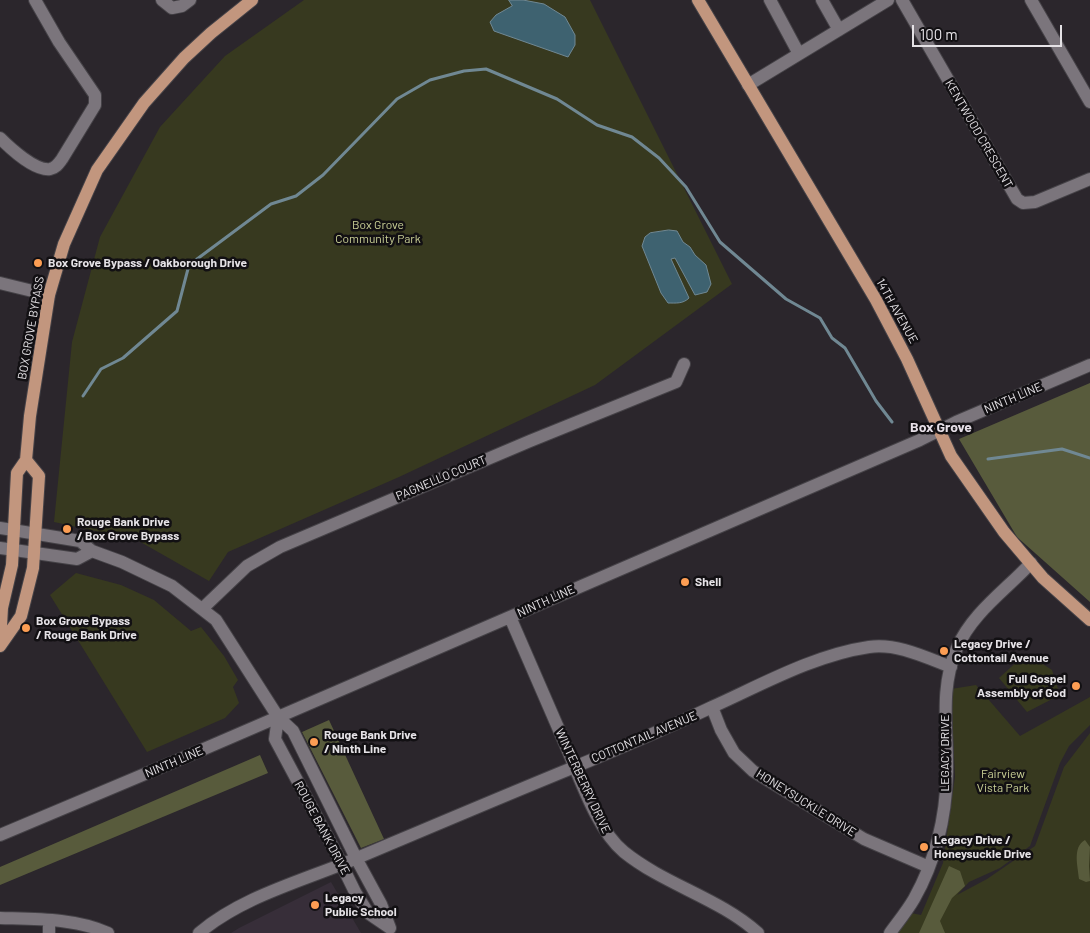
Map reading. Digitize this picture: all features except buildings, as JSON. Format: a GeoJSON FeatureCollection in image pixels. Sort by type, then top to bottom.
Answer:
{"type":"FeatureCollection","features":[{"type":"Feature","properties":{"kind":"main road","name":"BOX GROVE BYPASS"},"geometry":{"type":"LineString","coordinates":[[0,645],[2,608],[12,565],[6,548],[13,531],[17,473],[26,460],[30,416],[50,295],[64,244],[97,170],[144,103],[211,33],[252,0]]}},
{"type":"Feature","properties":{"kind":"main road","name":"14TH AVENUE"},"geometry":{"type":"LineString","coordinates":[[698,0],[876,300],[908,359],[951,456],[1004,532],[1043,578],[1090,620]]}},
{"type":"Feature","properties":{"kind":"main road","name":"BOX GROVE BYPASS"},"geometry":{"type":"LineString","coordinates":[[0,645],[21,616],[33,568],[40,476],[26,460]]}},
{"type":"Feature","properties":{"kind":"street"},"geometry":{"type":"LineString","coordinates":[[0,138],[17,154],[34,165],[50,169],[57,166],[62,159],[95,105],[95,95],[59,42],[35,0]]}},
{"type":"Feature","properties":{"kind":"street"},"geometry":{"type":"LineString","coordinates":[[162,0],[172,8],[182,6],[190,0]]}},
{"type":"Feature","properties":{"kind":"street"},"geometry":{"type":"LineString","coordinates":[[770,0],[800,54]]}},
{"type":"Feature","properties":{"kind":"street"},"geometry":{"type":"LineString","coordinates":[[822,0],[839,30]]}},
{"type":"Feature","properties":{"kind":"street"},"geometry":{"type":"LineString","coordinates":[[748,85],[888,0]]}},
{"type":"Feature","properties":{"kind":"street","name":"KENTWOOD CRESCENT"},"geometry":{"type":"LineString","coordinates":[[902,0],[1017,199],[1023,203],[1036,202],[1090,179]]}},
{"type":"Feature","properties":{"kind":"street"},"geometry":{"type":"LineString","coordinates":[[1031,0],[1090,102]]}},
{"type":"Feature","properties":{"kind":"street"},"geometry":{"type":"LineString","coordinates":[[0,283],[50,295]]}},
{"type":"Feature","properties":{"kind":"street","name":"PAGNELLO COURT"},"geometry":{"type":"LineString","coordinates":[[203,608],[247,566],[280,547],[530,441],[676,382],[684,364]]}},
{"type":"Feature","properties":{"kind":"street","name":"NINTH LINE"},"geometry":{"type":"LineString","coordinates":[[0,835],[510,617],[1090,365]]}},
{"type":"Feature","properties":{"kind":"street","name":"ROUGE BANK DRIVE"},"geometry":{"type":"LineString","coordinates":[[0,528],[80,541],[92,552],[151,574],[172,586],[203,608],[216,620],[278,717],[293,731],[381,904],[392,930]]}},
{"type":"Feature","properties":{"kind":"street"},"geometry":{"type":"LineString","coordinates":[[6,548],[77,559],[92,552]]}},
{"type":"Feature","properties":{"kind":"street","name":"LEGACY DRIVE"},"geometry":{"type":"LineString","coordinates":[[890,933],[913,901],[929,867],[940,834],[945,804],[947,772],[945,703],[951,667],[957,649],[971,624],[981,612],[1031,563]]}},
{"type":"Feature","properties":{"kind":"street"},"geometry":{"type":"LineString","coordinates":[[1012,583],[1030,577],[1043,578]]}},
{"type":"Feature","properties":{"kind":"street","name":"WINTERBERRY DRIVE"},"geometry":{"type":"LineString","coordinates":[[510,617],[575,766],[602,825],[612,840],[648,870],[729,912],[758,933]]}},
{"type":"Feature","properties":{"kind":"street","name":"COTTONTAIL AVENUE"},"geometry":{"type":"LineString","coordinates":[[199,933],[210,923],[263,894],[342,864],[712,707],[762,683],[829,657],[869,647],[889,646],[951,667]]}},
{"type":"Feature","properties":{"kind":"street","name":"HONEYSUCKLE DRIVE"},"geometry":{"type":"LineString","coordinates":[[712,707],[734,753],[753,771],[864,839],[929,867]]}},
{"type":"Feature","properties":{"kind":"street","name":"ROUGE BANK DRIVE"},"geometry":{"type":"LineString","coordinates":[[278,717],[274,739],[342,864],[355,892],[368,914],[392,930]]}},
{"type":"Feature","properties":{"kind":"street"},"geometry":{"type":"LineString","coordinates":[[0,918],[49,927],[93,926],[108,933]]}},
{"type":"Feature","properties":{"kind":"shaded area","name":"Legacy Public School"},"geometry":{"type":"Polygon","coordinates":[[[331,882],[361,933],[231,933],[239,928],[331,882]]]}},
{"type":"Feature","properties":{"kind":"green space","name":"Box Grove Community Park"},"geometry":{"type":"Polygon","coordinates":[[[304,0],[590,0],[732,284],[595,385],[399,477],[228,552],[209,581],[137,540],[54,522],[72,342],[100,237],[160,127],[225,56],[304,0]]]}},
{"type":"Feature","properties":{"kind":"green space"},"geometry":{"type":"Polygon","coordinates":[[[1090,383],[1090,602],[1017,537],[959,439],[1090,383]]]}},
{"type":"Feature","properties":{"kind":"green space"},"geometry":{"type":"Polygon","coordinates":[[[76,573],[121,585],[154,600],[191,631],[201,627],[224,656],[238,680],[233,687],[239,703],[225,718],[147,752],[50,595],[76,573]]]}},
{"type":"Feature","properties":{"kind":"green space"},"geometry":{"type":"Polygon","coordinates":[[[1021,658],[1035,659],[1052,670],[1060,695],[1027,712],[999,678],[1021,658]]]}},
{"type":"Feature","properties":{"kind":"green space","name":"Fairview Vista Park"},"geometry":{"type":"Polygon","coordinates":[[[976,685],[1020,736],[1090,697],[1090,725],[1069,746],[1060,763],[1030,846],[1000,868],[969,882],[957,895],[987,879],[1035,846],[1064,767],[1090,733],[1090,933],[897,933],[911,913],[921,915],[943,863],[955,777],[951,689],[976,685]]]}},
{"type":"Feature","properties":{"kind":"green space"},"geometry":{"type":"Polygon","coordinates":[[[329,720],[384,839],[361,848],[302,732],[329,720]]]}},
{"type":"Feature","properties":{"kind":"green space"},"geometry":{"type":"Polygon","coordinates":[[[260,755],[268,773],[0,885],[0,867],[260,755]]]}},
{"type":"Feature","properties":{"kind":"green space"},"geometry":{"type":"Polygon","coordinates":[[[1085,840],[1090,847],[1090,881],[1086,882],[1079,879],[1077,858],[1078,847],[1085,840]]]}},
{"type":"Feature","properties":{"kind":"green space"},"geometry":{"type":"Polygon","coordinates":[[[949,866],[960,871],[965,886],[952,898],[940,921],[945,933],[919,933],[949,866]]]}},
{"type":"Feature","properties":{"kind":"water"},"geometry":{"type":"Polygon","coordinates":[[[509,0],[523,0],[544,4],[565,17],[575,35],[575,45],[568,57],[494,31],[490,22],[496,15],[512,6],[509,0]]]}},
{"type":"Feature","properties":{"kind":"water"},"geometry":{"type":"Polygon","coordinates":[[[669,230],[677,231],[683,242],[706,265],[711,284],[707,292],[695,295],[675,258],[671,259],[689,298],[679,303],[668,303],[661,293],[642,246],[645,237],[650,233],[669,230]]]}},
{"type":"Feature","properties":{"kind":"waterway"},"geometry":{"type":"LineString","coordinates":[[83,396],[101,369],[123,358],[177,311],[189,265],[271,204],[296,196],[323,175],[397,99],[430,80],[464,71],[486,69],[557,99],[597,125],[632,137],[659,158],[686,187],[720,242],[786,299],[820,318],[832,338],[845,348],[876,401],[892,422]]}},
{"type":"Feature","properties":{"kind":"waterway"},"geometry":{"type":"LineString","coordinates":[[988,459],[1062,449],[1090,458]]}},
{"type":"Feature","properties":{"kind":"place","name":"Box Grove Bypass / Oakborough Drive"},"geometry":{"type":"Point","coordinates":[38,263]}},
{"type":"Feature","properties":{"kind":"place","name":"Rouge Bank Drive / Box Grove Bypass"},"geometry":{"type":"Point","coordinates":[67,529]}},
{"type":"Feature","properties":{"kind":"place","name":"Shell"},"geometry":{"type":"Point","coordinates":[685,582]}},
{"type":"Feature","properties":{"kind":"place","name":"Box Grove Bypass / Rouge Bank Drive"},"geometry":{"type":"Point","coordinates":[26,628]}},
{"type":"Feature","properties":{"kind":"place","name":"Legacy Drive / Cottontail Avenue"},"geometry":{"type":"Point","coordinates":[944,651]}},
{"type":"Feature","properties":{"kind":"place","name":"Full Gospel Assembly of God"},"geometry":{"type":"Point","coordinates":[1076,686]}},
{"type":"Feature","properties":{"kind":"place","name":"Rouge Bank Drive / Ninth Line"},"geometry":{"type":"Point","coordinates":[314,742]}},
{"type":"Feature","properties":{"kind":"place","name":"Legacy Drive / Honeysuckle Drive"},"geometry":{"type":"Point","coordinates":[924,847]}},
{"type":"Feature","properties":{"kind":"place","name":"Legacy Public School"},"geometry":{"type":"Point","coordinates":[315,905]}},
{"type":"Feature","properties":{"kind":"district","name":"Box Grove"},"geometry":{"type":"Point","coordinates":[941,427]}}]}
